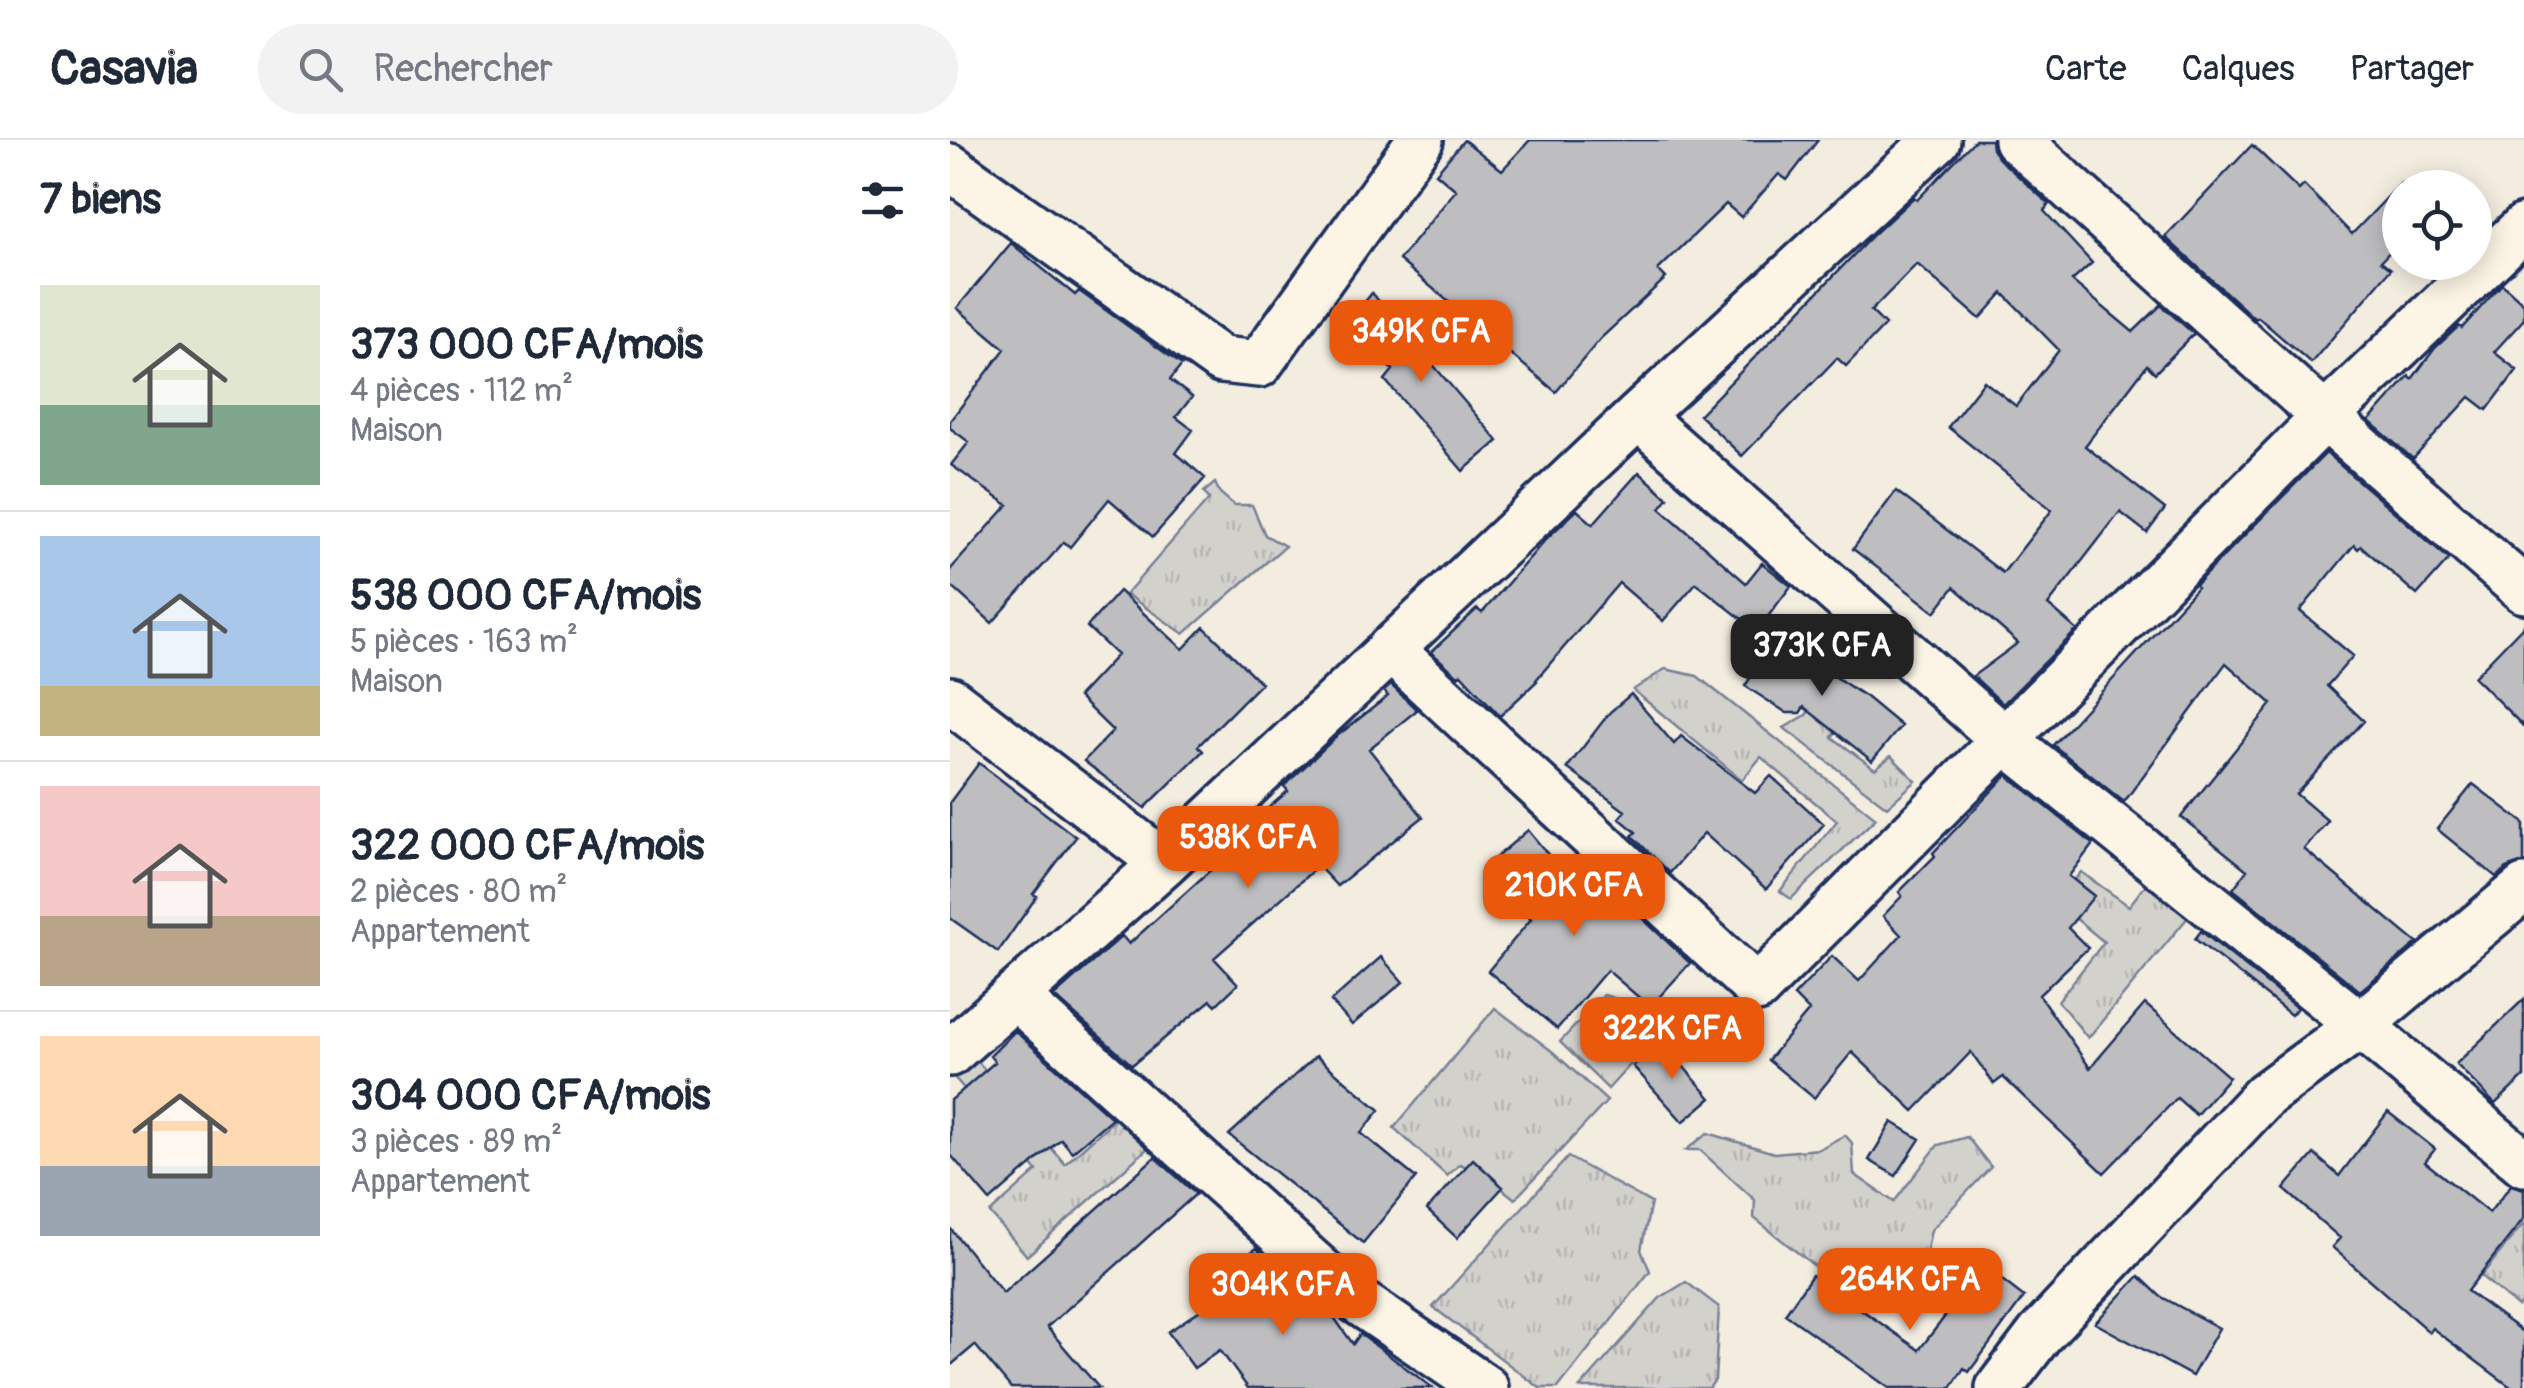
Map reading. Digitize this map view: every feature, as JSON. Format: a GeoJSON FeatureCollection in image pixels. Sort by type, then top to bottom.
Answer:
{"type":"FeatureCollection","features":[{"type":"Feature","properties":{"kind":"street"},"geometry":{"type":"LineString","coordinates":[[950,167],[1221,360],[1258,364],[1420,140]]}},
{"type":"Feature","properties":{"kind":"street"},"geometry":{"type":"LineString","coordinates":[[960,1029],[1015,996],[1164,863],[1937,140]]}},
{"type":"Feature","properties":{"kind":"street"},"geometry":{"type":"LineString","coordinates":[[2016,140],[2524,590]]}},
{"type":"Feature","properties":{"kind":"street"},"geometry":{"type":"LineString","coordinates":[[1390,649],[1757,989],[2326,417],[2524,227]]}},
{"type":"Feature","properties":{"kind":"street"},"geometry":{"type":"LineString","coordinates":[[1638,416],[2004,740],[2360,1024],[2524,1163]]}},
{"type":"Feature","properties":{"kind":"street"},"geometry":{"type":"LineString","coordinates":[[950,700],[1164,863]]}},
{"type":"Feature","properties":{"kind":"street"},"geometry":{"type":"LineString","coordinates":[[1999,1388],[2040,1334],[2265,1095],[2360,1024],[2524,888]]}},
{"type":"Feature","properties":{"kind":"street"},"geometry":{"type":"LineString","coordinates":[[1015,996],[1345,1292],[1486,1388]]}},
{"type":"Feature","properties":{"kind":"green space"},"geometry":{"type":"Polygon","coordinates":[[[1215,483],[1234,505],[1252,505],[1265,535],[1285,546],[1184,634],[1126,594],[1209,499],[1204,492],[1215,483]]]}},
{"type":"Feature","properties":{"kind":"green space"},"geometry":{"type":"Polygon","coordinates":[[[1665,669],[1697,676],[1876,818],[1791,899],[1780,891],[1837,821],[1761,757],[1742,780],[1633,690],[1665,669]]]}},
{"type":"Feature","properties":{"kind":"green space"},"geometry":{"type":"Polygon","coordinates":[[[1834,676],[1862,696],[1832,737],[1875,769],[1891,756],[1916,781],[1887,807],[1784,728],[1806,715],[1834,676]]]}},
{"type":"Feature","properties":{"kind":"green space"},"geometry":{"type":"Polygon","coordinates":[[[2081,872],[2129,906],[2153,875],[2194,910],[2088,1038],[2058,1001],[2104,942],[2056,902],[2081,872]]]}},
{"type":"Feature","properties":{"kind":"green space"},"geometry":{"type":"Polygon","coordinates":[[[1604,995],[1627,1002],[1659,1033],[1608,1089],[1560,1042],[1604,995]]]}},
{"type":"Feature","properties":{"kind":"green space"},"geometry":{"type":"Polygon","coordinates":[[[1495,1008],[1553,1052],[1607,1101],[1515,1199],[1485,1175],[1460,1164],[1447,1176],[1394,1128],[1495,1008]]]}},
{"type":"Feature","properties":{"kind":"green space"},"geometry":{"type":"Polygon","coordinates":[[[975,1058],[1065,1164],[1126,1109],[1157,1140],[1027,1256],[990,1213],[1037,1171],[954,1077],[975,1058]]]}},
{"type":"Feature","properties":{"kind":"green space"},"geometry":{"type":"Polygon","coordinates":[[[1708,1133],[1774,1153],[1819,1149],[1845,1135],[1852,1143],[1854,1174],[1894,1202],[1938,1145],[1967,1137],[1991,1167],[1931,1230],[1924,1265],[1914,1258],[1860,1302],[1754,1218],[1755,1200],[1700,1150],[1686,1150],[1708,1133]]]}},
{"type":"Feature","properties":{"kind":"green space"},"geometry":{"type":"Polygon","coordinates":[[[1568,1157],[1651,1203],[1641,1250],[1650,1271],[1558,1388],[1540,1388],[1433,1307],[1568,1157]]]}},
{"type":"Feature","properties":{"kind":"green space"},"geometry":{"type":"Polygon","coordinates":[[[2524,1223],[2524,1299],[2518,1307],[2481,1276],[2524,1223]]]}},
{"type":"Feature","properties":{"kind":"green space"},"geometry":{"type":"Polygon","coordinates":[[[1686,1282],[1719,1307],[1715,1380],[1709,1388],[1580,1388],[1660,1298],[1686,1282]]]}},
{"type":"Feature","properties":{"kind":"building"},"geometry":{"type":"Polygon","coordinates":[[[1464,140],[1502,170],[1530,140],[1818,140],[1787,180],[1779,174],[1741,217],[1726,204],[1658,270],[1666,278],[1601,338],[1556,392],[1399,260],[1456,190],[1436,173],[1464,140]]]}},
{"type":"Feature","properties":{"kind":"building"},"geometry":{"type":"Polygon","coordinates":[[[1975,140],[1991,140],[1999,159],[2049,204],[2044,211],[2092,263],[2072,281],[2133,332],[2161,305],[2194,334],[2155,373],[2147,365],[2085,446],[2165,509],[2147,533],[2120,512],[2048,605],[2077,630],[2003,704],[1973,676],[2018,643],[1954,587],[1935,612],[1853,549],[1896,491],[2003,573],[2052,510],[1948,427],[1984,381],[2016,406],[2059,350],[2003,293],[1980,319],[1917,264],[1871,311],[1885,325],[1846,366],[1837,358],[1742,456],[1699,415],[1873,235],[1914,197],[1917,200],[1975,140]]]}},
{"type":"Feature","properties":{"kind":"building"},"geometry":{"type":"Polygon","coordinates":[[[2252,145],[2299,190],[2304,185],[2352,234],[2382,203],[2382,280],[2311,363],[2258,317],[2255,319],[2165,237],[2252,145]]]}},
{"type":"Feature","properties":{"kind":"building"},"geometry":{"type":"Polygon","coordinates":[[[1011,243],[1075,295],[1079,291],[1182,365],[1170,380],[1192,397],[1176,417],[1193,430],[1176,453],[1205,478],[1153,537],[1109,499],[1070,547],[1064,542],[992,623],[950,585],[950,570],[1008,505],[951,465],[969,442],[950,428],[950,421],[1005,349],[957,308],[1011,243]]]}},
{"type":"Feature","properties":{"kind":"building"},"geometry":{"type":"Polygon","coordinates":[[[2502,284],[2524,304],[2524,319],[2494,352],[2517,370],[2487,410],[2470,397],[2413,459],[2369,421],[2409,376],[2412,379],[2435,348],[2459,326],[2462,328],[2502,284]]]}},
{"type":"Feature","properties":{"kind":"building"},"geometry":{"type":"Polygon","coordinates":[[[1372,293],[1498,441],[1463,471],[1385,380],[1393,370],[1343,329],[1372,293]]]}},
{"type":"Feature","properties":{"kind":"building"},"geometry":{"type":"Polygon","coordinates":[[[2326,453],[2449,559],[2417,595],[2361,546],[2358,549],[2354,545],[2300,611],[2353,656],[2327,686],[2364,721],[2296,794],[2328,821],[2304,849],[2417,943],[2360,991],[2233,889],[2247,870],[2181,817],[2272,704],[2226,663],[2124,802],[2053,745],[2195,585],[2326,453]]]}},
{"type":"Feature","properties":{"kind":"building"},"geometry":{"type":"Polygon","coordinates":[[[1639,472],[1668,498],[1660,508],[1746,583],[1762,563],[1791,586],[1757,631],[1696,583],[1663,621],[1619,583],[1537,681],[1500,716],[1461,674],[1458,676],[1431,652],[1477,609],[1482,613],[1546,539],[1577,510],[1593,524],[1639,472]]]}},
{"type":"Feature","properties":{"kind":"building"},"geometry":{"type":"Polygon","coordinates":[[[1119,591],[1183,649],[1204,627],[1261,683],[1198,746],[1203,751],[1145,808],[1084,761],[1113,731],[1078,697],[1117,655],[1087,627],[1119,591]]]}},
{"type":"Feature","properties":{"kind":"building"},"geometry":{"type":"Polygon","coordinates":[[[2524,625],[2524,727],[2474,677],[2524,625]]]}},
{"type":"Feature","properties":{"kind":"building"},"geometry":{"type":"Polygon","coordinates":[[[1776,638],[1866,697],[1901,726],[1872,761],[1804,707],[1800,713],[1787,713],[1745,686],[1776,638]]]}},
{"type":"Feature","properties":{"kind":"building"},"geometry":{"type":"Polygon","coordinates":[[[1391,685],[1417,710],[1369,749],[1423,817],[1337,886],[1318,866],[1214,958],[1238,984],[1216,1005],[1211,1000],[1132,1065],[1054,996],[1122,936],[1129,944],[1227,855],[1237,866],[1282,826],[1267,809],[1288,791],[1284,786],[1337,736],[1388,696],[1384,691],[1391,685]]]}},
{"type":"Feature","properties":{"kind":"building"},"geometry":{"type":"Polygon","coordinates":[[[1631,694],[1674,744],[1681,736],[1755,793],[1771,776],[1824,824],[1766,889],[1704,833],[1670,873],[1632,836],[1636,832],[1619,818],[1625,811],[1567,768],[1610,712],[1631,694]]]}},
{"type":"Feature","properties":{"kind":"building"},"geometry":{"type":"Polygon","coordinates":[[[979,763],[1076,837],[1033,894],[1037,896],[998,952],[950,918],[950,802],[979,763]]]}},
{"type":"Feature","properties":{"kind":"building"},"geometry":{"type":"Polygon","coordinates":[[[2007,775],[2093,844],[2069,876],[2094,896],[2068,928],[2088,948],[2039,995],[2090,1068],[2145,1004],[2229,1077],[2196,1115],[2177,1098],[2104,1173],[2003,1077],[1994,1084],[1971,1052],[1914,1111],[1852,1052],[1814,1098],[1768,1060],[1809,1011],[1794,996],[1832,956],[1859,981],[1901,935],[1883,916],[1902,896],[1899,892],[1935,856],[1933,853],[2007,775]]]}},
{"type":"Feature","properties":{"kind":"building"},"geometry":{"type":"Polygon","coordinates":[[[2473,784],[2524,823],[2524,862],[2508,867],[2496,877],[2437,829],[2473,784]]]}},
{"type":"Feature","properties":{"kind":"building"},"geometry":{"type":"Polygon","coordinates":[[[1528,830],[1590,906],[1595,901],[1598,904],[1611,889],[1690,963],[1650,1007],[1607,970],[1557,1029],[1488,971],[1531,919],[1487,865],[1528,830]]]}},
{"type":"Feature","properties":{"kind":"building"},"geometry":{"type":"Polygon","coordinates":[[[2201,931],[2297,1008],[2291,1015],[2195,939],[2201,931]]]}},
{"type":"Feature","properties":{"kind":"building"},"geometry":{"type":"Polygon","coordinates":[[[1381,957],[1403,982],[1352,1025],[1331,1001],[1381,957]]]}},
{"type":"Feature","properties":{"kind":"building"},"geometry":{"type":"Polygon","coordinates":[[[2524,999],[2524,1077],[2495,1104],[2456,1064],[2524,999]]]}},
{"type":"Feature","properties":{"kind":"building"},"geometry":{"type":"Polygon","coordinates":[[[1015,1031],[1112,1118],[1072,1152],[1061,1139],[990,1201],[950,1154],[950,1101],[995,1062],[990,1056],[1015,1031]]]}},
{"type":"Feature","properties":{"kind":"building"},"geometry":{"type":"Polygon","coordinates":[[[1661,1041],[1711,1098],[1683,1122],[1633,1066],[1661,1041]]]}},
{"type":"Feature","properties":{"kind":"building"},"geometry":{"type":"Polygon","coordinates":[[[1316,1056],[1380,1110],[1361,1133],[1416,1178],[1363,1243],[1229,1135],[1316,1056]]]}},
{"type":"Feature","properties":{"kind":"building"},"geometry":{"type":"Polygon","coordinates":[[[2388,1112],[2435,1149],[2425,1162],[2489,1213],[2511,1185],[2524,1189],[2524,1218],[2467,1291],[2524,1333],[2524,1388],[2512,1388],[2432,1328],[2429,1332],[2332,1247],[2340,1238],[2284,1189],[2314,1154],[2339,1176],[2388,1112]]]}},
{"type":"Feature","properties":{"kind":"building"},"geometry":{"type":"Polygon","coordinates":[[[1892,1122],[1920,1139],[1896,1176],[1869,1160],[1892,1122]]]}},
{"type":"Feature","properties":{"kind":"building"},"geometry":{"type":"Polygon","coordinates":[[[1155,1157],[1196,1194],[1047,1327],[1099,1388],[1011,1388],[975,1345],[950,1366],[950,1228],[1003,1293],[1155,1157]]]}},
{"type":"Feature","properties":{"kind":"building"},"geometry":{"type":"Polygon","coordinates":[[[1473,1159],[1503,1187],[1457,1238],[1427,1210],[1473,1159]]]}},
{"type":"Feature","properties":{"kind":"building"},"geometry":{"type":"Polygon","coordinates":[[[1257,1248],[1296,1301],[1307,1293],[1333,1316],[1353,1344],[1360,1334],[1433,1388],[1248,1388],[1220,1350],[1194,1368],[1168,1332],[1228,1291],[1217,1276],[1257,1248]]]}},
{"type":"Feature","properties":{"kind":"building"},"geometry":{"type":"Polygon","coordinates":[[[1984,1266],[2024,1297],[1969,1372],[1964,1368],[1951,1388],[1889,1388],[1785,1314],[1812,1275],[1919,1350],[1984,1266]]]}},
{"type":"Feature","properties":{"kind":"building"},"geometry":{"type":"Polygon","coordinates":[[[2139,1276],[2160,1296],[2219,1328],[2192,1376],[2095,1323],[2139,1276]]]}}]}
